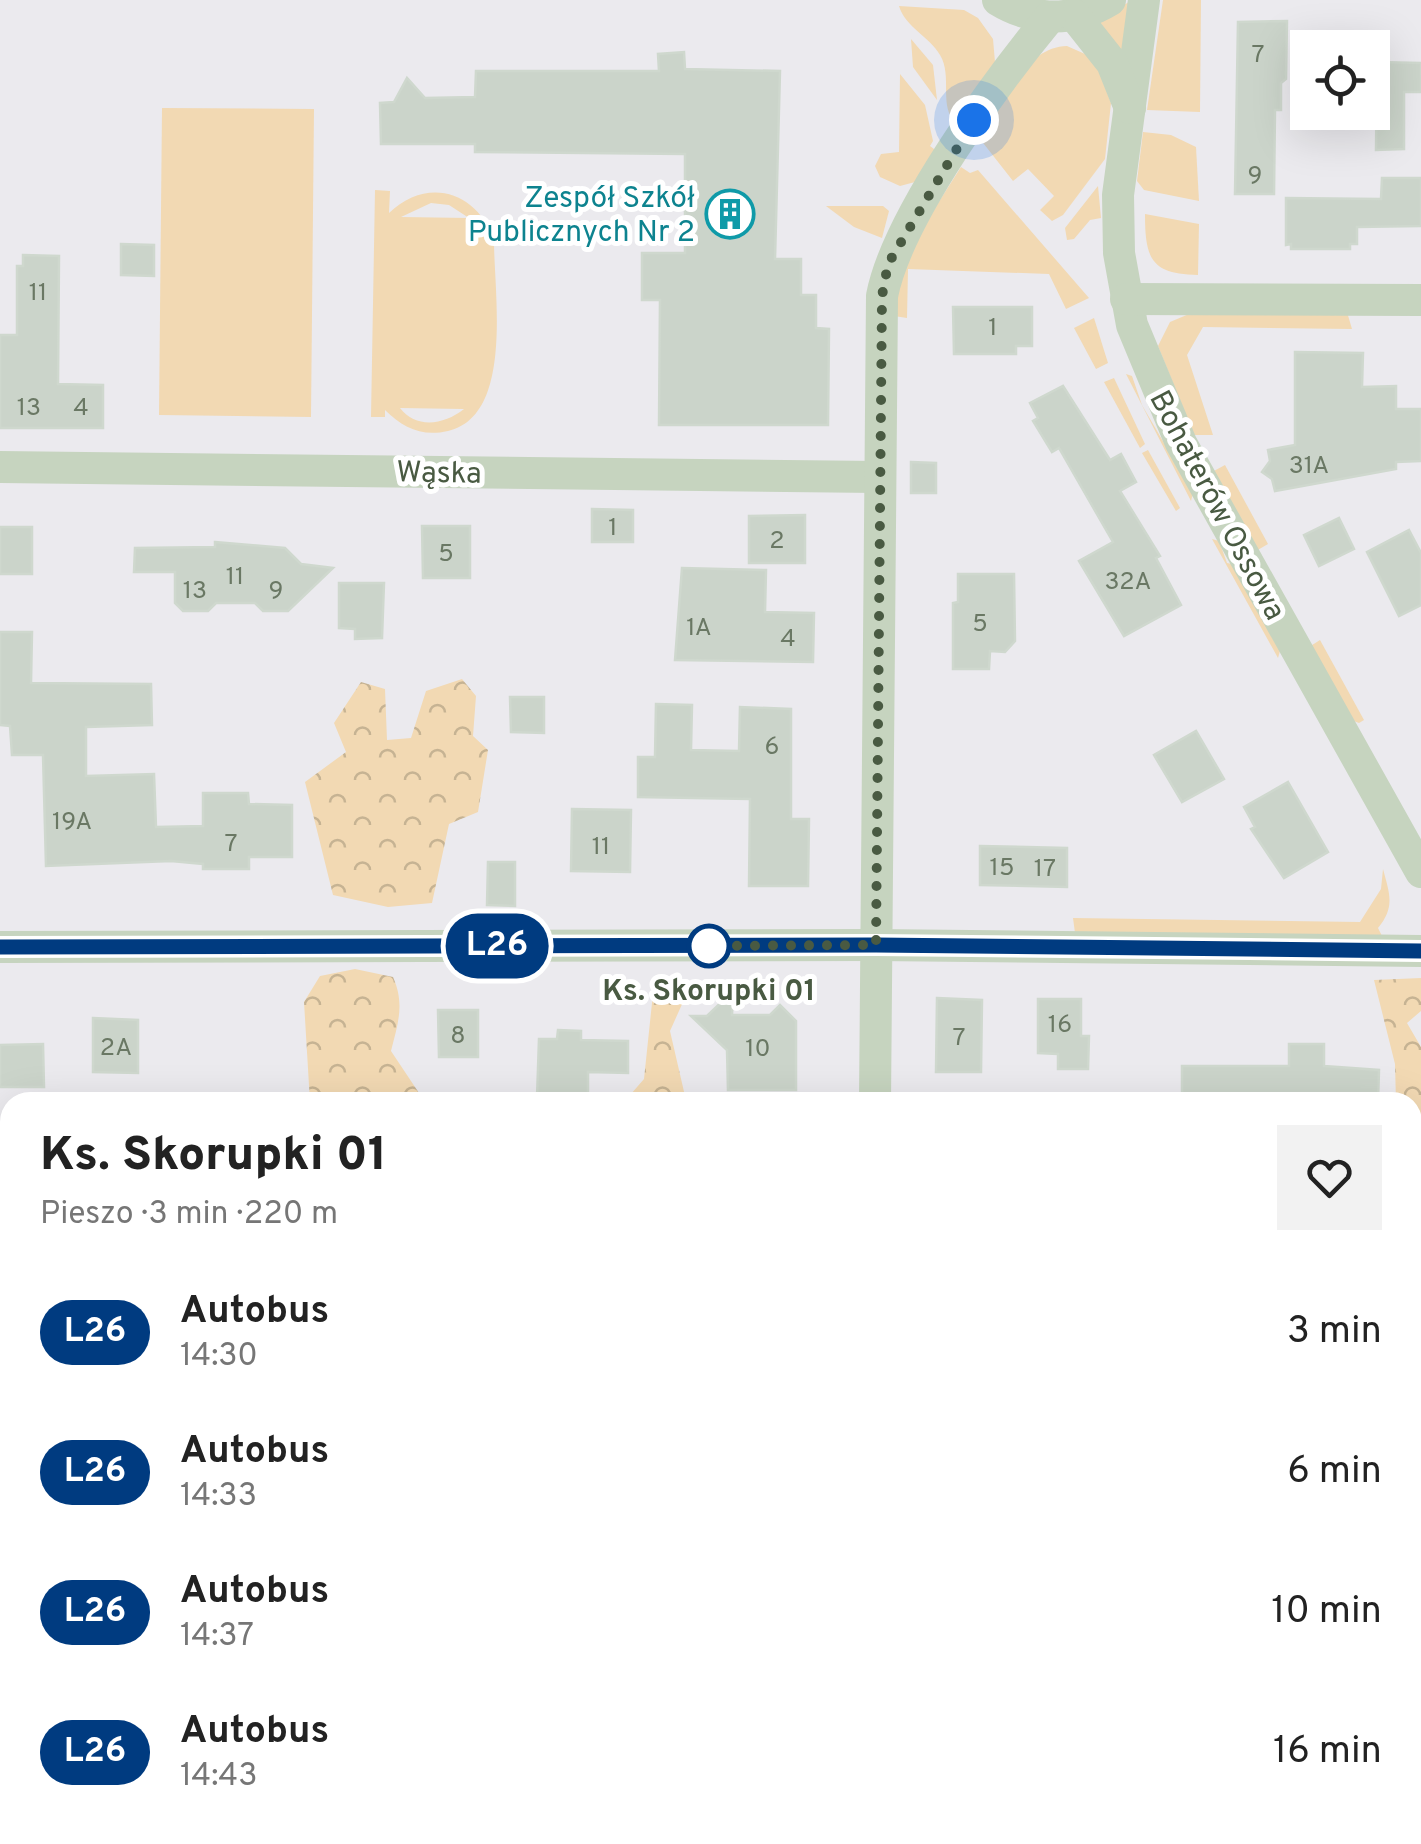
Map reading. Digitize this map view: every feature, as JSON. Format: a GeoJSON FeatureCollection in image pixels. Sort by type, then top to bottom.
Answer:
{"type":"FeatureCollection","features":[{"type":"Feature","properties":{"kind":"street"},"geometry":{"type":"LineString","coordinates":[[875,1092],[878,477],[882,296],[888,264],[1012,64],[1062,16],[1110,0]]}},
{"type":"Feature","properties":{"kind":"street","name":"Bohaterów Ossowa"},"geometry":{"type":"LineString","coordinates":[[1144,0],[1118,195],[1126,299],[1164,410],[1421,872]]}},
{"type":"Feature","properties":{"kind":"street"},"geometry":{"type":"LineString","coordinates":[[1000,1],[1062,16]]}},
{"type":"Feature","properties":{"kind":"street"},"geometry":{"type":"LineString","coordinates":[[1000,1],[1013,32],[1012,64]]}},
{"type":"Feature","properties":{"kind":"street","name":"Bohaterów Ossowa"},"geometry":{"type":"LineString","coordinates":[[1062,16],[1112,62],[1130,108]]}},
{"type":"Feature","properties":{"kind":"street"},"geometry":{"type":"LineString","coordinates":[[1126,299],[1421,300]]}},
{"type":"Feature","properties":{"kind":"street","name":"Wąska"},"geometry":{"type":"LineString","coordinates":[[0,467],[878,477]]}},
{"type":"Feature","properties":{"kind":"street"},"geometry":{"type":"LineString","coordinates":[[0,947],[876,945],[1421,951]]}},
{"type":"Feature","properties":{"kind":"green space"},"geometry":{"type":"Polygon","coordinates":[[[1163,0],[1201,0],[1200,112],[1147,110],[1163,0]]]}},
{"type":"Feature","properties":{"kind":"green space"},"geometry":{"type":"Polygon","coordinates":[[[1129,2],[1128,60],[1098,20],[1129,2]]]}},
{"type":"Feature","properties":{"kind":"green space"},"geometry":{"type":"Polygon","coordinates":[[[899,6],[964,10],[978,18],[993,39],[995,62],[956,123],[948,109],[944,63],[930,42],[906,20],[899,6]]]}},
{"type":"Feature","properties":{"kind":"green space"},"geometry":{"type":"Polygon","coordinates":[[[911,39],[933,65],[937,100],[913,67],[911,39]]]}},
{"type":"Feature","properties":{"kind":"green space"},"geometry":{"type":"Polygon","coordinates":[[[1067,46],[1094,58],[1111,103],[1105,159],[1063,215],[1052,221],[1040,210],[1054,196],[1028,169],[1013,181],[980,139],[1026,67],[1051,49],[1067,46]]]}},
{"type":"Feature","properties":{"kind":"green space"},"geometry":{"type":"Polygon","coordinates":[[[900,74],[925,105],[933,141],[930,146],[938,152],[915,182],[900,186],[880,177],[875,166],[881,154],[899,152],[900,74]]]}},
{"type":"Feature","properties":{"kind":"green space"},"geometry":{"type":"Polygon","coordinates":[[[162,108],[314,109],[311,417],[159,415],[162,108]]]}},
{"type":"Feature","properties":{"kind":"green space"},"geometry":{"type":"Polygon","coordinates":[[[1143,132],[1171,135],[1196,147],[1199,201],[1144,190],[1137,181],[1143,132]]]}},
{"type":"Feature","properties":{"kind":"green space"},"geometry":{"type":"Polygon","coordinates":[[[961,167],[970,173],[978,170],[1089,298],[1066,309],[1049,274],[908,269],[907,318],[894,316],[905,255],[961,167]]]}},
{"type":"Feature","properties":{"kind":"green space"},"geometry":{"type":"Polygon","coordinates":[[[1098,186],[1101,218],[1090,220],[1074,239],[1067,240],[1065,228],[1098,186]]]}},
{"type":"Feature","properties":{"kind":"green space"},"geometry":{"type":"Polygon","coordinates":[[[375,190],[390,191],[389,213],[419,195],[450,194],[476,210],[494,241],[497,320],[492,378],[483,402],[469,421],[448,431],[414,430],[385,410],[385,417],[371,417],[375,190]],[[431,203],[401,217],[469,218],[449,205],[431,203]],[[400,408],[422,422],[448,419],[464,409],[463,409],[400,408]]]}},
{"type":"Feature","properties":{"kind":"green space"},"geometry":{"type":"Polygon","coordinates":[[[826,206],[883,206],[889,211],[882,238],[854,227],[826,206]]]}},
{"type":"Feature","properties":{"kind":"green space"},"geometry":{"type":"Polygon","coordinates":[[[1145,214],[1199,224],[1198,275],[1170,271],[1154,261],[1149,253],[1145,214]]]}},
{"type":"Feature","properties":{"kind":"green space"},"geometry":{"type":"Polygon","coordinates":[[[1347,312],[1352,329],[1203,327],[1187,355],[1213,435],[1194,435],[1158,346],[1170,322],[1189,314],[1347,312]]]}},
{"type":"Feature","properties":{"kind":"green space"},"geometry":{"type":"Polygon","coordinates":[[[1094,318],[1108,363],[1096,369],[1074,328],[1094,318]]]}},
{"type":"Feature","properties":{"kind":"green space"},"geometry":{"type":"Polygon","coordinates":[[[1126,374],[1132,376],[1142,405],[1193,493],[1191,501],[1126,374]]]}},
{"type":"Feature","properties":{"kind":"green space"},"geometry":{"type":"Polygon","coordinates":[[[1114,378],[1145,444],[1140,448],[1104,382],[1114,378]]]}},
{"type":"Feature","properties":{"kind":"green space"},"geometry":{"type":"Polygon","coordinates":[[[1148,450],[1180,508],[1176,511],[1142,453],[1148,450]]]}},
{"type":"Feature","properties":{"kind":"green space"},"geometry":{"type":"Polygon","coordinates":[[[1225,465],[1268,544],[1256,551],[1212,472],[1225,465]]]}},
{"type":"Feature","properties":{"kind":"green space"},"geometry":{"type":"Polygon","coordinates":[[[1212,539],[1219,541],[1227,563],[1232,564],[1280,651],[1278,658],[1212,539]]]}},
{"type":"Feature","properties":{"kind":"green space"},"geometry":{"type":"Polygon","coordinates":[[[1320,640],[1364,720],[1359,723],[1351,720],[1309,647],[1320,640]]]}},
{"type":"Feature","properties":{"kind":"green space"},"geometry":{"type":"Polygon","coordinates":[[[462,679],[476,696],[473,736],[488,750],[478,812],[449,824],[432,903],[388,907],[333,895],[305,782],[346,752],[334,723],[361,682],[385,689],[387,740],[411,738],[426,691],[462,679]]]}},
{"type":"Feature","properties":{"kind":"green space"},"geometry":{"type":"Polygon","coordinates":[[[1383,869],[1390,900],[1378,928],[1382,936],[1075,933],[1073,918],[1360,922],[1381,889],[1383,869]]]}},
{"type":"Feature","properties":{"kind":"green space"},"geometry":{"type":"Polygon","coordinates":[[[355,969],[393,977],[399,1005],[391,1051],[418,1092],[309,1092],[304,1002],[320,976],[355,969]]]}},
{"type":"Feature","properties":{"kind":"green space"},"geometry":{"type":"Polygon","coordinates":[[[1421,978],[1421,1011],[1407,1023],[1421,1047],[1421,1092],[1396,1092],[1395,1064],[1374,980],[1421,978]]]}},
{"type":"Feature","properties":{"kind":"green space"},"geometry":{"type":"Polygon","coordinates":[[[692,982],[670,1031],[684,1092],[633,1092],[644,1079],[654,984],[692,982]]]}},
{"type":"Feature","properties":{"kind":"building"},"geometry":{"type":"Polygon","coordinates":[[[1287,21],[1286,79],[1281,83],[1281,110],[1275,110],[1274,194],[1235,194],[1238,22],[1287,21]]]}},
{"type":"Feature","properties":{"kind":"building","name":"Zespół Szkół Publicznych Nr 2"},"geometry":{"type":"Polygon","coordinates":[[[684,52],[685,69],[780,71],[775,259],[801,259],[801,295],[816,295],[816,328],[829,329],[828,425],[659,425],[660,300],[642,300],[642,253],[685,253],[685,154],[475,152],[475,144],[381,144],[380,103],[394,102],[407,78],[425,98],[475,97],[476,71],[659,71],[658,54],[684,52]]]}},
{"type":"Feature","properties":{"kind":"building"},"geometry":{"type":"Polygon","coordinates":[[[1390,62],[1421,63],[1421,92],[1404,92],[1404,149],[1376,150],[1376,130],[1390,130],[1390,62]]]}},
{"type":"Feature","properties":{"kind":"building"},"geometry":{"type":"Polygon","coordinates":[[[1382,178],[1421,178],[1421,226],[1357,227],[1357,244],[1350,244],[1350,249],[1291,249],[1291,244],[1286,245],[1286,198],[1381,199],[1382,178]]]}},
{"type":"Feature","properties":{"kind":"building"},"geometry":{"type":"Polygon","coordinates":[[[121,244],[154,245],[154,276],[121,275],[121,244]]]}},
{"type":"Feature","properties":{"kind":"building"},"geometry":{"type":"Polygon","coordinates":[[[23,255],[59,256],[58,384],[103,385],[103,428],[0,428],[0,335],[17,335],[17,266],[23,266],[23,255]]]}},
{"type":"Feature","properties":{"kind":"building"},"geometry":{"type":"Polygon","coordinates":[[[953,307],[1032,307],[1032,346],[1016,346],[1016,354],[954,354],[953,307]]]}},
{"type":"Feature","properties":{"kind":"building"},"geometry":{"type":"Polygon","coordinates":[[[1295,352],[1363,353],[1362,387],[1396,386],[1396,409],[1421,409],[1421,461],[1396,462],[1396,469],[1275,491],[1272,479],[1262,472],[1270,461],[1268,450],[1295,445],[1295,352]]]}},
{"type":"Feature","properties":{"kind":"building"},"geometry":{"type":"Polygon","coordinates":[[[1063,386],[1110,460],[1121,454],[1136,482],[1120,491],[1160,556],[1156,558],[1181,605],[1124,636],[1079,561],[1113,542],[1059,448],[1052,452],[1033,421],[1038,418],[1030,403],[1063,386]]]}},
{"type":"Feature","properties":{"kind":"building"},"geometry":{"type":"Polygon","coordinates":[[[911,462],[936,463],[936,493],[911,493],[911,462]]]}},
{"type":"Feature","properties":{"kind":"building"},"geometry":{"type":"Polygon","coordinates":[[[592,509],[633,510],[633,542],[592,542],[592,509]]]}},
{"type":"Feature","properties":{"kind":"building"},"geometry":{"type":"Polygon","coordinates":[[[805,515],[805,563],[749,563],[749,516],[805,515]]]}},
{"type":"Feature","properties":{"kind":"building"},"geometry":{"type":"Polygon","coordinates":[[[1339,518],[1354,549],[1319,566],[1304,535],[1339,518]]]}},
{"type":"Feature","properties":{"kind":"building"},"geometry":{"type":"Polygon","coordinates":[[[422,526],[470,526],[470,578],[423,578],[422,526]]]}},
{"type":"Feature","properties":{"kind":"building"},"geometry":{"type":"Polygon","coordinates":[[[0,527],[32,527],[32,574],[0,574],[0,527]]]}},
{"type":"Feature","properties":{"kind":"building"},"geometry":{"type":"Polygon","coordinates":[[[1409,530],[1421,553],[1421,605],[1399,616],[1367,552],[1409,530]]]}},
{"type":"Feature","properties":{"kind":"building"},"geometry":{"type":"Polygon","coordinates":[[[215,542],[285,548],[301,564],[333,568],[288,611],[263,611],[255,603],[216,603],[208,611],[183,611],[175,603],[175,572],[134,572],[135,548],[215,547],[215,542]]]}},
{"type":"Feature","properties":{"kind":"building"},"geometry":{"type":"Polygon","coordinates":[[[682,568],[766,570],[765,612],[814,613],[813,662],[675,660],[682,568]]]}},
{"type":"Feature","properties":{"kind":"building"},"geometry":{"type":"Polygon","coordinates":[[[958,574],[1014,574],[1015,641],[1005,652],[990,651],[989,669],[953,669],[953,603],[958,602],[958,574]]]}},
{"type":"Feature","properties":{"kind":"building"},"geometry":{"type":"Polygon","coordinates":[[[339,583],[384,583],[382,638],[355,639],[355,629],[339,628],[339,583]]]}},
{"type":"Feature","properties":{"kind":"building"},"geometry":{"type":"Polygon","coordinates":[[[0,632],[32,632],[31,683],[151,684],[152,725],[86,727],[86,776],[154,774],[156,827],[203,826],[203,793],[248,793],[249,804],[292,805],[292,857],[249,857],[249,869],[203,869],[203,864],[171,861],[46,866],[43,755],[12,755],[10,726],[0,725],[0,632]]]}},
{"type":"Feature","properties":{"kind":"building"},"geometry":{"type":"Polygon","coordinates":[[[510,697],[544,697],[544,733],[511,732],[510,697]]]}},
{"type":"Feature","properties":{"kind":"building"},"geometry":{"type":"Polygon","coordinates":[[[656,704],[692,705],[691,750],[739,751],[740,707],[791,709],[791,819],[809,819],[808,886],[749,886],[750,799],[638,797],[638,757],[655,757],[656,704]]]}},
{"type":"Feature","properties":{"kind":"building"},"geometry":{"type":"Polygon","coordinates":[[[1196,731],[1224,779],[1182,802],[1154,755],[1196,731]]]}},
{"type":"Feature","properties":{"kind":"building"},"geometry":{"type":"Polygon","coordinates":[[[1288,782],[1328,852],[1284,878],[1251,829],[1255,827],[1244,807],[1288,782]]]}},
{"type":"Feature","properties":{"kind":"building"},"geometry":{"type":"Polygon","coordinates":[[[572,809],[631,810],[630,872],[571,871],[572,809]]]}},
{"type":"Feature","properties":{"kind":"building"},"geometry":{"type":"Polygon","coordinates":[[[980,846],[1067,848],[1067,887],[980,885],[980,846]]]}},
{"type":"Feature","properties":{"kind":"building"},"geometry":{"type":"Polygon","coordinates":[[[488,862],[515,862],[515,906],[487,905],[488,862]]]}},
{"type":"Feature","properties":{"kind":"building"},"geometry":{"type":"Polygon","coordinates":[[[733,991],[732,1015],[770,1015],[780,1005],[796,1021],[796,1090],[728,1090],[727,1050],[691,1016],[707,1016],[733,991]]]}},
{"type":"Feature","properties":{"kind":"building"},"geometry":{"type":"Polygon","coordinates":[[[937,998],[982,1000],[981,1072],[936,1072],[937,998]]]}},
{"type":"Feature","properties":{"kind":"building"},"geometry":{"type":"Polygon","coordinates":[[[1038,999],[1081,999],[1081,1036],[1089,1036],[1088,1069],[1058,1069],[1058,1054],[1038,1053],[1038,999]]]}},
{"type":"Feature","properties":{"kind":"building"},"geometry":{"type":"Polygon","coordinates":[[[438,1010],[478,1010],[478,1057],[439,1057],[438,1010]]]}},
{"type":"Feature","properties":{"kind":"building"},"geometry":{"type":"Polygon","coordinates":[[[93,1018],[138,1020],[138,1073],[93,1072],[93,1018]]]}},
{"type":"Feature","properties":{"kind":"building"},"geometry":{"type":"Polygon","coordinates":[[[558,1030],[581,1031],[581,1040],[628,1041],[628,1073],[588,1072],[588,1092],[537,1092],[539,1039],[557,1039],[558,1030]]]}},
{"type":"Feature","properties":{"kind":"building"},"geometry":{"type":"Polygon","coordinates":[[[43,1044],[44,1087],[0,1087],[0,1045],[43,1044]]]}},
{"type":"Feature","properties":{"kind":"building"},"geometry":{"type":"Polygon","coordinates":[[[1289,1044],[1324,1044],[1324,1066],[1379,1070],[1378,1092],[1182,1092],[1182,1066],[1289,1066],[1289,1044]]]}},
{"type":"Feature","properties":{"kind":"bus line","name":"L26"},"geometry":{"type":"LineString","coordinates":[[0,947],[876,945],[1421,951]]}},
{"type":"Feature","properties":{"kind":"place","name":"Zespół Szkół Publicznych Nr 2"},"geometry":{"type":"Point","coordinates":[730,214]}},
{"type":"Feature","properties":{"kind":"place","name":"Ks. Skorupki 01"},"geometry":{"type":"Point","coordinates":[709,946]}},
{"type":"Feature","properties":{"kind":"route"},"geometry":{"type":"LineString","coordinates":[[709,946],[696,946],[876,945],[882,296],[888,264],[974,120]]}}]}
